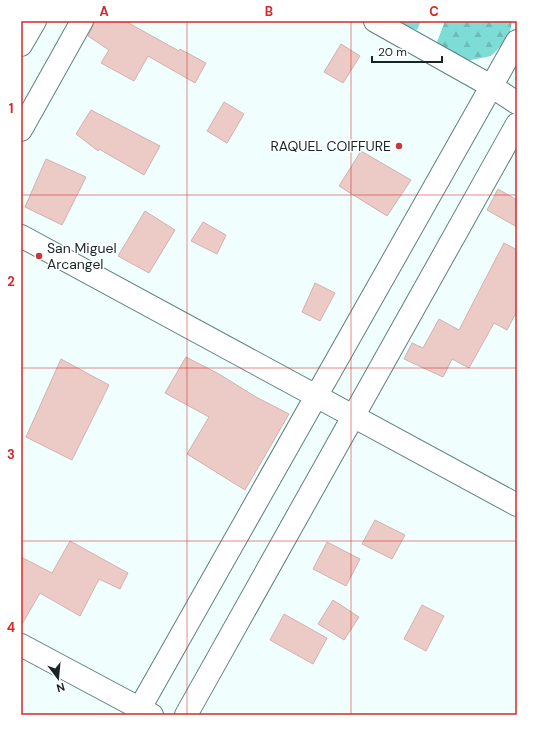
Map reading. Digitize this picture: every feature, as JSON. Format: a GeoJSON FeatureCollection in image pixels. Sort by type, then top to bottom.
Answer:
{"type":"FeatureCollection","features":[{"type":"Feature","properties":{"kind":"street"},"geometry":{"type":"LineString","coordinates":[[21,45],[35,21]]}},
{"type":"Feature","properties":{"kind":"street"},"geometry":{"type":"LineString","coordinates":[[21,130],[82,21]]}},
{"type":"Feature","properties":{"kind":"street"},"geometry":{"type":"LineString","coordinates":[[375,21],[492,86],[517,103]]}},
{"type":"Feature","properties":{"kind":"street"},"geometry":{"type":"LineString","coordinates":[[21,645],[142,713],[316,396],[517,41]]}},
{"type":"Feature","properties":{"kind":"street"},"geometry":{"type":"LineString","coordinates":[[186,715],[517,124]]}},
{"type":"Feature","properties":{"kind":"street"},"geometry":{"type":"LineString","coordinates":[[21,236],[517,505]]}},
{"type":"Feature","properties":{"kind":"green space"},"geometry":{"type":"Polygon","coordinates":[[[395,21],[421,21],[417,30],[395,21]]]}},
{"type":"Feature","properties":{"kind":"green space"},"geometry":{"type":"Polygon","coordinates":[[[445,21],[512,21],[509,38],[491,56],[467,61],[455,58],[437,42],[445,21]]]}},
{"type":"Feature","properties":{"kind":"building"},"geometry":{"type":"Polygon","coordinates":[[[95,21],[125,21],[179,51],[180,49],[206,63],[195,83],[148,56],[134,81],[101,63],[109,50],[88,36],[95,21]]]}},
{"type":"Feature","properties":{"kind":"building"},"geometry":{"type":"Polygon","coordinates":[[[341,44],[360,56],[343,83],[324,72],[341,44]]]}},
{"type":"Feature","properties":{"kind":"building"},"geometry":{"type":"Polygon","coordinates":[[[224,102],[244,114],[227,143],[207,131],[224,102]]]}},
{"type":"Feature","properties":{"kind":"building"},"geometry":{"type":"Polygon","coordinates":[[[91,110],[160,146],[144,175],[99,149],[98,151],[76,134],[91,110]]]}},
{"type":"Feature","properties":{"kind":"building"},"geometry":{"type":"Polygon","coordinates":[[[361,151],[411,180],[387,216],[339,186],[361,151]]]}},
{"type":"Feature","properties":{"kind":"building"},"geometry":{"type":"Polygon","coordinates":[[[46,159],[86,177],[62,225],[25,207],[46,159]]]}},
{"type":"Feature","properties":{"kind":"building"},"geometry":{"type":"Polygon","coordinates":[[[498,189],[517,200],[517,227],[487,210],[498,189]]]}},
{"type":"Feature","properties":{"kind":"building"},"geometry":{"type":"Polygon","coordinates":[[[145,211],[175,230],[149,273],[118,256],[145,211]]]}},
{"type":"Feature","properties":{"kind":"building"},"geometry":{"type":"Polygon","coordinates":[[[203,222],[226,235],[217,254],[191,241],[203,222]]]}},
{"type":"Feature","properties":{"kind":"building"},"geometry":{"type":"Polygon","coordinates":[[[504,243],[517,250],[517,311],[507,330],[494,323],[469,368],[452,359],[443,377],[404,359],[412,343],[423,348],[439,319],[459,330],[504,243]]]}},
{"type":"Feature","properties":{"kind":"building"},"geometry":{"type":"Polygon","coordinates":[[[315,283],[335,293],[320,321],[302,312],[315,283]]]}},
{"type":"Feature","properties":{"kind":"building"},"geometry":{"type":"Polygon","coordinates":[[[186,357],[289,414],[245,490],[187,454],[209,417],[165,393],[186,357]]]}},
{"type":"Feature","properties":{"kind":"building"},"geometry":{"type":"Polygon","coordinates":[[[61,359],[109,385],[72,460],[26,437],[61,359]]]}},
{"type":"Feature","properties":{"kind":"building"},"geometry":{"type":"Polygon","coordinates":[[[375,520],[405,535],[392,559],[362,544],[375,520]]]}},
{"type":"Feature","properties":{"kind":"building"},"geometry":{"type":"Polygon","coordinates":[[[70,541],[128,573],[120,589],[99,579],[80,616],[40,593],[21,626],[21,557],[52,573],[70,541]]]}},
{"type":"Feature","properties":{"kind":"building"},"geometry":{"type":"Polygon","coordinates":[[[327,542],[360,559],[346,586],[313,569],[327,542]]]}},
{"type":"Feature","properties":{"kind":"building"},"geometry":{"type":"Polygon","coordinates":[[[333,600],[359,617],[344,640],[318,624],[333,600]]]}},
{"type":"Feature","properties":{"kind":"building"},"geometry":{"type":"Polygon","coordinates":[[[422,605],[444,616],[426,651],[404,639],[422,605]]]}},
{"type":"Feature","properties":{"kind":"building"},"geometry":{"type":"Polygon","coordinates":[[[284,614],[327,638],[313,664],[270,640],[284,614]]]}},
{"type":"Feature","properties":{"kind":"place","name":"RAQUEL COIFFURE"},"geometry":{"type":"Point","coordinates":[399,146]}},
{"type":"Feature","properties":{"kind":"place","name":"San Miguel Arcangel"},"geometry":{"type":"Point","coordinates":[39,256]}}]}
